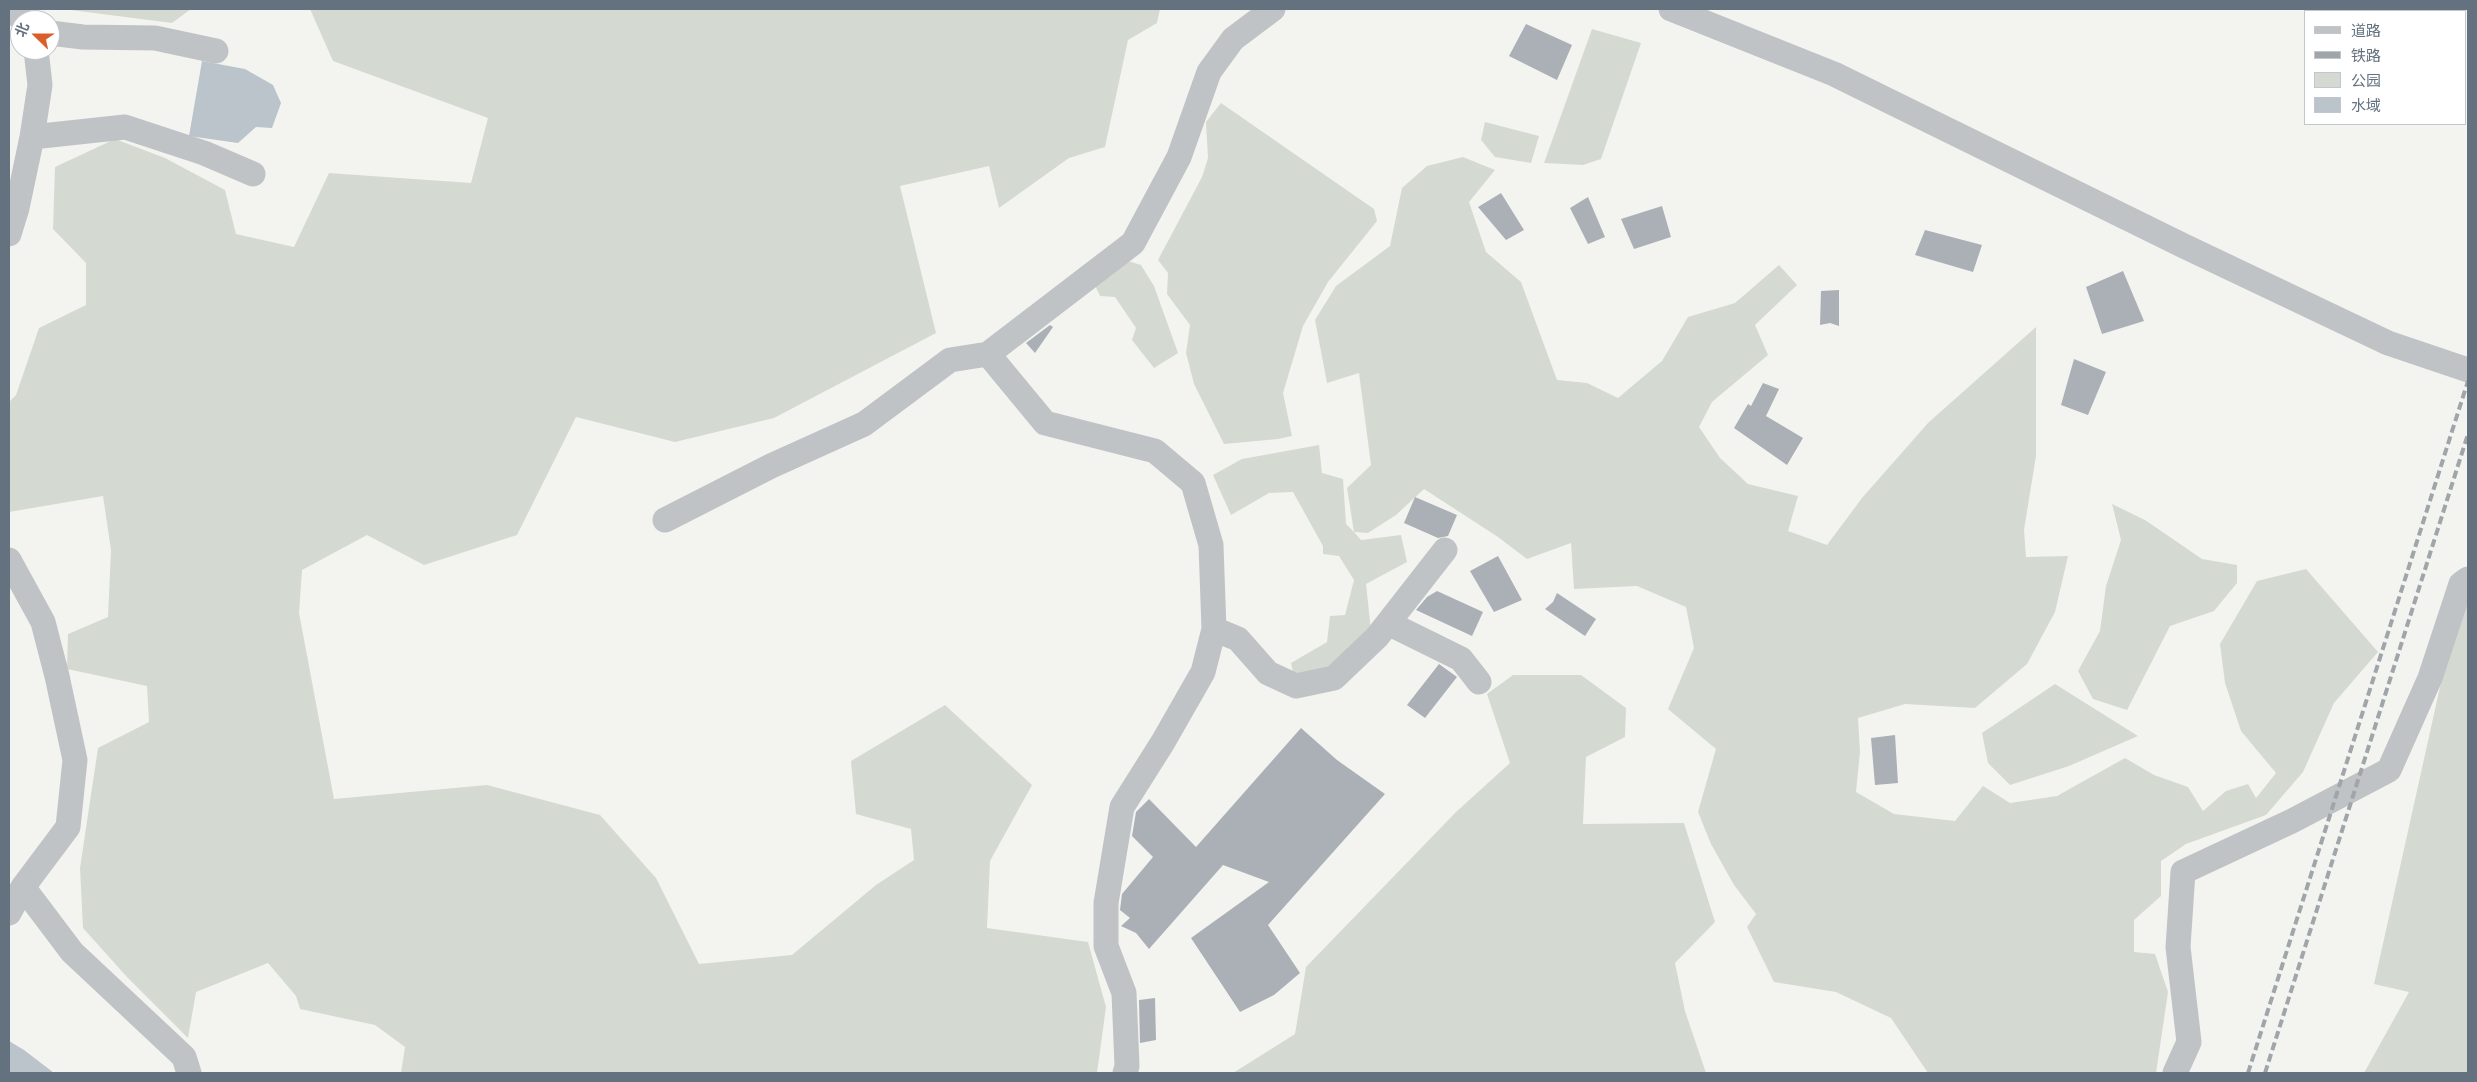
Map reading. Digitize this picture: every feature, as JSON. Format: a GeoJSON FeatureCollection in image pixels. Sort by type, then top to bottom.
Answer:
{"type":"FeatureCollection","features":[{"type":"Feature","properties":{"kind":"street"},"geometry":{"type":"LineString","coordinates":[[665,520],[771,466],[864,424],[950,360],[988,354],[1132,243],[1179,157],[1209,72],[1233,39],[1273,9]]}},
{"type":"Feature","properties":{"kind":"street"},"geometry":{"type":"LineString","coordinates":[[1671,9],[1834,74],[2177,243],[2388,342],[2468,370]]}},
{"type":"Feature","properties":{"kind":"street"},"geometry":{"type":"LineString","coordinates":[[60,34],[84,37],[155,38],[216,50]]}},
{"type":"Feature","properties":{"kind":"street"},"geometry":{"type":"LineString","coordinates":[[9,234],[17,208],[32,137],[40,85],[37,60]]}},
{"type":"Feature","properties":{"kind":"street"},"geometry":{"type":"LineString","coordinates":[[32,137],[125,127],[204,153],[253,174]]}},
{"type":"Feature","properties":{"kind":"street"},"geometry":{"type":"LineString","coordinates":[[988,354],[1045,423],[1155,451],[1193,482],[1212,545],[1214,629],[1203,672],[1163,742],[1122,807],[1106,903],[1106,946],[1124,993],[1128,1066],[1125,1073]]}},
{"type":"Feature","properties":{"kind":"street"},"geometry":{"type":"LineString","coordinates":[[1214,629],[1238,639],[1268,673],[1296,686],[1334,678],[1377,637],[1445,550]]}},
{"type":"Feature","properties":{"kind":"street"},"geometry":{"type":"LineString","coordinates":[[9,560],[43,622],[57,676],[74,760],[68,827],[23,887],[9,912]]}},
{"type":"Feature","properties":{"kind":"street"},"geometry":{"type":"LineString","coordinates":[[2175,1073],[2189,1042],[2178,947],[2183,872],[2292,821],[2389,770],[2430,678],[2461,584],[2468,579]]}},
{"type":"Feature","properties":{"kind":"street"},"geometry":{"type":"LineString","coordinates":[[1388,623],[1461,659],[1479,682]]}},
{"type":"Feature","properties":{"kind":"street"},"geometry":{"type":"LineString","coordinates":[[23,887],[72,952],[184,1057],[189,1073]]}},
{"type":"Feature","properties":{"kind":"green space"},"geometry":{"type":"Polygon","coordinates":[[[63,9],[191,9],[172,23],[63,9]]]}},
{"type":"Feature","properties":{"kind":"green space"},"geometry":{"type":"Polygon","coordinates":[[[310,9],[1160,9],[1157,23],[1128,40],[1105,147],[1069,158],[999,208],[989,166],[900,186],[936,333],[774,418],[675,442],[576,417],[517,535],[424,565],[367,535],[302,570],[299,613],[334,799],[487,785],[600,815],[656,878],[699,964],[792,955],[876,885],[914,860],[911,829],[856,814],[851,761],[945,705],[1032,785],[990,861],[987,928],[1088,942],[1106,1007],[1097,1073],[401,1073],[405,1047],[375,1025],[300,1009],[296,996],[268,963],[196,992],[188,1038],[127,977],[83,928],[80,868],[98,748],[149,722],[147,686],[67,669],[68,634],[108,617],[111,550],[103,496],[9,512],[9,402],[16,395],[39,328],[86,305],[86,263],[53,229],[55,167],[115,139],[165,158],[225,190],[236,234],[294,247],[329,173],[471,183],[488,118],[333,61],[310,9]]]}},
{"type":"Feature","properties":{"kind":"green space"},"geometry":{"type":"Polygon","coordinates":[[[1592,29],[1641,43],[1601,159],[1583,165],[1544,163],[1592,29]]]}},
{"type":"Feature","properties":{"kind":"green space"},"geometry":{"type":"Polygon","coordinates":[[[1221,103],[1374,209],[1377,221],[1328,282],[1303,326],[1283,393],[1292,436],[1224,444],[1194,384],[1186,353],[1190,325],[1167,294],[1168,273],[1158,260],[1202,177],[1208,158],[1206,122],[1221,103]]]}},
{"type":"Feature","properties":{"kind":"green space"},"geometry":{"type":"Polygon","coordinates":[[[1485,122],[1539,136],[1531,163],[1495,157],[1481,140],[1485,122]]]}},
{"type":"Feature","properties":{"kind":"green space"},"geometry":{"type":"Polygon","coordinates":[[[1463,157],[1495,170],[1469,202],[1486,252],[1521,282],[1557,380],[1587,383],[1618,398],[1662,361],[1688,317],[1735,303],[1779,265],[1797,285],[1755,325],[1768,355],[1712,402],[1699,427],[1720,458],[1748,484],[1798,496],[1788,531],[1827,545],[1862,498],[1928,423],[2036,327],[2036,456],[2024,530],[2026,557],[2068,556],[2055,612],[2027,664],[1975,708],[1905,704],[1858,718],[1860,752],[1856,792],[1894,814],[1955,821],[1983,786],[2010,803],[2057,796],[2125,758],[2154,775],[2188,787],[2203,811],[2226,791],[2248,784],[2256,798],[2276,773],[2241,731],[2225,683],[2220,644],[2257,581],[2306,569],[2378,652],[2334,703],[2303,772],[2266,815],[2186,844],[2161,861],[2161,896],[2134,920],[2134,952],[2155,954],[2168,992],[2156,1073],[1928,1073],[1891,1018],[1836,992],[1774,982],[1747,927],[1756,914],[1734,885],[1711,844],[1698,812],[1716,749],[1668,709],[1694,648],[1686,607],[1637,586],[1574,589],[1571,543],[1527,559],[1498,537],[1424,489],[1396,515],[1368,533],[1354,532],[1347,488],[1371,465],[1359,373],[1327,383],[1315,320],[1336,286],[1390,246],[1402,188],[1427,166],[1463,157]]]}},
{"type":"Feature","properties":{"kind":"green space"},"geometry":{"type":"Polygon","coordinates":[[[1125,260],[1141,265],[1154,286],[1178,353],[1154,368],[1132,340],[1136,328],[1115,297],[1100,296],[1092,279],[1125,260]]]}},
{"type":"Feature","properties":{"kind":"green space"},"geometry":{"type":"Polygon","coordinates":[[[1319,445],[1322,473],[1343,479],[1346,524],[1361,540],[1401,535],[1407,562],[1366,584],[1371,631],[1334,678],[1296,686],[1291,663],[1327,642],[1330,616],[1345,615],[1354,580],[1339,556],[1323,554],[1323,546],[1293,492],[1269,493],[1231,515],[1213,475],[1242,459],[1319,445]]]}},
{"type":"Feature","properties":{"kind":"green space"},"geometry":{"type":"Polygon","coordinates":[[[2112,504],[2145,520],[2202,559],[2237,565],[2237,583],[2214,611],[2170,626],[2127,710],[2093,699],[2078,671],[2100,631],[2106,586],[2121,540],[2112,504]]]}},
{"type":"Feature","properties":{"kind":"green space"},"geometry":{"type":"Polygon","coordinates":[[[2468,601],[2468,1073],[2364,1073],[2409,992],[2374,984],[2442,678],[2468,601]]]}},
{"type":"Feature","properties":{"kind":"green space"},"geometry":{"type":"Polygon","coordinates":[[[1513,675],[1581,675],[1626,708],[1625,737],[1586,757],[1583,824],[1684,823],[1715,922],[1675,963],[1685,1011],[1706,1073],[1233,1073],[1295,1034],[1306,967],[1456,812],[1510,763],[1487,694],[1513,675]]]}},
{"type":"Feature","properties":{"kind":"green space"},"geometry":{"type":"Polygon","coordinates":[[[2055,684],[2138,736],[2069,766],[2010,785],[1988,763],[1982,733],[2055,684]]]}},
{"type":"Feature","properties":{"kind":"water"},"geometry":{"type":"Polygon","coordinates":[[[202,61],[245,69],[273,85],[281,103],[272,128],[256,127],[238,143],[189,136],[202,61]]]}},
{"type":"Feature","properties":{"kind":"water"},"geometry":{"type":"Polygon","coordinates":[[[9,1041],[24,1050],[54,1073],[9,1073],[9,1041]]]}},
{"type":"Feature","properties":{"kind":"building"},"geometry":{"type":"Polygon","coordinates":[[[1526,24],[1572,45],[1557,80],[1509,56],[1526,24]]]}},
{"type":"Feature","properties":{"kind":"building"},"geometry":{"type":"Polygon","coordinates":[[[1501,193],[1524,230],[1506,240],[1478,207],[1501,193]]]}},
{"type":"Feature","properties":{"kind":"building"},"geometry":{"type":"Polygon","coordinates":[[[1588,197],[1605,237],[1588,244],[1570,208],[1588,197]]]}},
{"type":"Feature","properties":{"kind":"building"},"geometry":{"type":"Polygon","coordinates":[[[1662,206],[1671,237],[1634,249],[1621,219],[1662,206]]]}},
{"type":"Feature","properties":{"kind":"building"},"geometry":{"type":"Polygon","coordinates":[[[1925,230],[1982,245],[1973,272],[1915,255],[1925,230]]]}},
{"type":"Feature","properties":{"kind":"building"},"geometry":{"type":"Polygon","coordinates":[[[2123,271],[2144,321],[2102,334],[2086,287],[2123,271]]]}},
{"type":"Feature","properties":{"kind":"building"},"geometry":{"type":"Polygon","coordinates":[[[1839,290],[1839,326],[1830,323],[1820,325],[1821,291],[1839,290]]]}},
{"type":"Feature","properties":{"kind":"building"},"geometry":{"type":"Polygon","coordinates":[[[1050,325],[1053,327],[1035,353],[1026,343],[1050,325]]]}},
{"type":"Feature","properties":{"kind":"building"},"geometry":{"type":"Polygon","coordinates":[[[2074,359],[2106,372],[2088,415],[2061,405],[2074,359]]]}},
{"type":"Feature","properties":{"kind":"building"},"geometry":{"type":"Polygon","coordinates":[[[1763,383],[1779,389],[1766,416],[1803,438],[1787,465],[1734,428],[1748,404],[1751,406],[1763,383]]]}},
{"type":"Feature","properties":{"kind":"building"},"geometry":{"type":"Polygon","coordinates":[[[1415,497],[1457,515],[1448,536],[1438,538],[1404,523],[1415,497]]]}},
{"type":"Feature","properties":{"kind":"building"},"geometry":{"type":"Polygon","coordinates":[[[1498,556],[1522,600],[1494,612],[1470,571],[1498,556]]]}},
{"type":"Feature","properties":{"kind":"building"},"geometry":{"type":"Polygon","coordinates":[[[1437,591],[1483,612],[1472,636],[1416,610],[1427,597],[1437,591]]]}},
{"type":"Feature","properties":{"kind":"building"},"geometry":{"type":"Polygon","coordinates":[[[1557,593],[1596,619],[1585,636],[1545,609],[1553,602],[1557,593]]]}},
{"type":"Feature","properties":{"kind":"building"},"geometry":{"type":"Polygon","coordinates":[[[1439,664],[1457,677],[1425,718],[1407,705],[1439,664]]]}},
{"type":"Feature","properties":{"kind":"building"},"geometry":{"type":"Polygon","coordinates":[[[1301,728],[1337,760],[1385,794],[1268,925],[1300,973],[1274,995],[1240,1012],[1191,938],[1269,882],[1223,865],[1149,949],[1136,933],[1121,926],[1130,918],[1120,910],[1122,894],[1153,857],[1132,836],[1136,812],[1149,799],[1196,847],[1301,728]]]}},
{"type":"Feature","properties":{"kind":"building"},"geometry":{"type":"Polygon","coordinates":[[[1895,735],[1898,783],[1875,785],[1871,738],[1895,735]]]}},
{"type":"Feature","properties":{"kind":"building"},"geometry":{"type":"Polygon","coordinates":[[[1155,998],[1156,1040],[1140,1043],[1139,1000],[1155,998]]]}},
{"type":"Feature","properties":{"kind":"railway"},"geometry":{"type":"LineString","coordinates":[[2248,1073],[2468,381]]}},
{"type":"Feature","properties":{"kind":"railway"},"geometry":{"type":"LineString","coordinates":[[2265,1073],[2468,434]]}}]}
